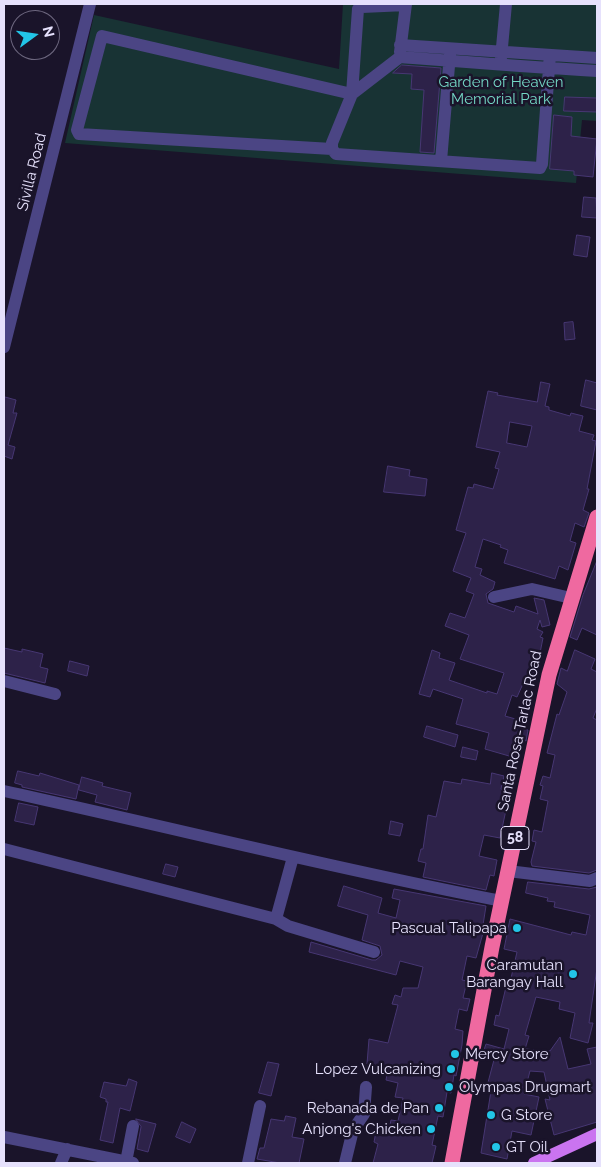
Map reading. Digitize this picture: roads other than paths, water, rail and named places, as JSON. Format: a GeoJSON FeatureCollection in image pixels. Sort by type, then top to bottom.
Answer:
{"type":"FeatureCollection","features":[{"type":"Feature","properties":{"kind":"highway","name":"Santa Rosa-Tarlac Road"},"geometry":{"type":"LineString","coordinates":[[452,1163],[502,901],[549,675],[597,517]]}},
{"type":"Feature","properties":{"kind":"main road"},"geometry":{"type":"LineString","coordinates":[[534,1163],[597,1134]]}},
{"type":"Feature","properties":{"kind":"street","name":"Sivilla Road"},"geometry":{"type":"LineString","coordinates":[[4,347],[90,4]]}},
{"type":"Feature","properties":{"kind":"street"},"geometry":{"type":"LineString","coordinates":[[332,150],[332,143],[352,94],[358,9],[362,6],[406,4],[400,51]]}},
{"type":"Feature","properties":{"kind":"street"},"geometry":{"type":"LineString","coordinates":[[501,58],[506,4]]}},
{"type":"Feature","properties":{"kind":"street"},"geometry":{"type":"LineString","coordinates":[[352,94],[102,36],[77,130],[79,134],[332,150],[336,154],[540,168],[549,62]]}},
{"type":"Feature","properties":{"kind":"street"},"geometry":{"type":"LineString","coordinates":[[441,161],[451,47]]}},
{"type":"Feature","properties":{"kind":"street"},"geometry":{"type":"LineString","coordinates":[[352,94],[400,51],[451,47],[501,58],[549,62],[597,71]]}},
{"type":"Feature","properties":{"kind":"street"},"geometry":{"type":"LineString","coordinates":[[400,51],[450,61],[501,58]]}},
{"type":"Feature","properties":{"kind":"street"},"geometry":{"type":"LineString","coordinates":[[549,62],[597,58]]}},
{"type":"Feature","properties":{"kind":"street"},"geometry":{"type":"LineString","coordinates":[[494,596],[532,589],[571,598]]}},
{"type":"Feature","properties":{"kind":"street"},"geometry":{"type":"LineString","coordinates":[[4,681],[56,694]]}},
{"type":"Feature","properties":{"kind":"street"},"geometry":{"type":"LineString","coordinates":[[4,791],[150,823],[377,877],[502,901]]}},
{"type":"Feature","properties":{"kind":"street"},"geometry":{"type":"LineString","coordinates":[[4,849],[276,919],[288,926],[374,952]]}},
{"type":"Feature","properties":{"kind":"street"},"geometry":{"type":"LineString","coordinates":[[276,919],[292,858]]}},
{"type":"Feature","properties":{"kind":"street"},"geometry":{"type":"LineString","coordinates":[[508,871],[590,881],[597,878]]}},
{"type":"Feature","properties":{"kind":"street"},"geometry":{"type":"LineString","coordinates":[[345,1163],[353,1130],[364,1114],[366,1087]]}},
{"type":"Feature","properties":{"kind":"street"},"geometry":{"type":"LineString","coordinates":[[248,1163],[260,1106]]}},
{"type":"Feature","properties":{"kind":"street"},"geometry":{"type":"LineString","coordinates":[[4,1137],[130,1162],[133,1126]]}},
{"type":"Feature","properties":{"kind":"street"},"geometry":{"type":"LineString","coordinates":[[61,1163],[67,1149]]}},
{"type":"Feature","properties":{"kind":"place","name":"Pascual Talipapa"},"geometry":{"type":"Point","coordinates":[517,928]}},
{"type":"Feature","properties":{"kind":"place","name":"Caramutan Barangay Hall"},"geometry":{"type":"Point","coordinates":[573,974]}},
{"type":"Feature","properties":{"kind":"place","name":"Mercy Store"},"geometry":{"type":"Point","coordinates":[455,1054]}},
{"type":"Feature","properties":{"kind":"place","name":"Lopez Vulcanizing"},"geometry":{"type":"Point","coordinates":[451,1069]}},
{"type":"Feature","properties":{"kind":"place","name":"Olympas Drugmart"},"geometry":{"type":"Point","coordinates":[449,1087]}},
{"type":"Feature","properties":{"kind":"place","name":"Rebanada de Pan"},"geometry":{"type":"Point","coordinates":[439,1108]}},
{"type":"Feature","properties":{"kind":"place","name":"G Store"},"geometry":{"type":"Point","coordinates":[491,1115]}},
{"type":"Feature","properties":{"kind":"place","name":"Anjong's Chicken"},"geometry":{"type":"Point","coordinates":[431,1129]}},
{"type":"Feature","properties":{"kind":"place","name":"GT Oil"},"geometry":{"type":"Point","coordinates":[496,1147]}},
{"type":"Feature","properties":{"kind":"park label","name":"Garden of Heaven Memorial Park"},"geometry":{"type":"Point","coordinates":[501,90]}}]}
